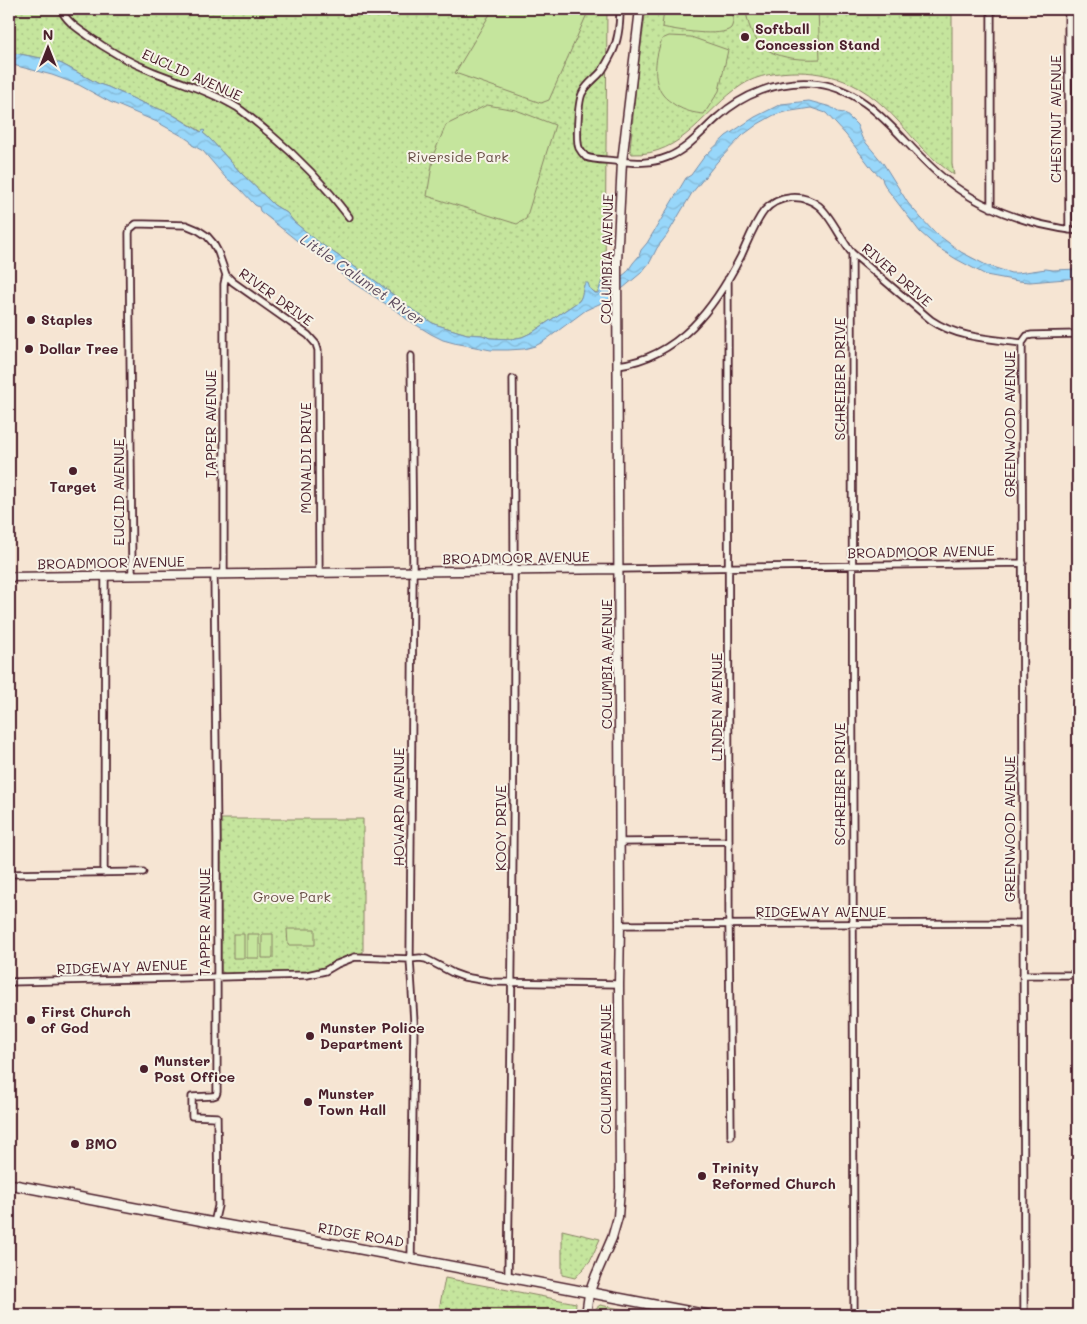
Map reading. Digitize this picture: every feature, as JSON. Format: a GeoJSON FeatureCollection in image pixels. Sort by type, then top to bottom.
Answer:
{"type":"FeatureCollection","features":[{"type":"Feature","properties":{"kind":"main road","name":"RIDGE ROAD"},"geometry":{"type":"LineString","coordinates":[[9,1184],[708,1315]]}},
{"type":"Feature","properties":{"kind":"street","name":"EUCLID AVENUE"},"geometry":{"type":"LineString","coordinates":[[61,9],[74,26],[118,55],[238,108],[315,175],[334,196],[349,217]]}},
{"type":"Feature","properties":{"kind":"street"},"geometry":{"type":"LineString","coordinates":[[620,9],[618,40],[601,72],[582,93],[580,101],[578,139],[580,149],[586,156],[622,162],[656,162],[681,151],[728,108],[750,95],[785,84],[813,83],[842,90],[863,102],[883,117],[937,173],[959,190],[991,208],[1028,221],[1078,231]]}},
{"type":"Feature","properties":{"kind":"street","name":"COLUMBIA AVENUE"},"geometry":{"type":"LineString","coordinates":[[586,1315],[589,1294],[612,1238],[618,1217],[620,1188],[619,569],[616,262],[622,162],[640,9]]}},
{"type":"Feature","properties":{"kind":"street"},"geometry":{"type":"LineString","coordinates":[[991,9],[991,208]]}},
{"type":"Feature","properties":{"kind":"street","name":"CHESTNUT AVENUE"},"geometry":{"type":"LineString","coordinates":[[1068,9],[1069,230]]}},
{"type":"Feature","properties":{"kind":"street","name":"RIVER DRIVE"},"geometry":{"type":"LineString","coordinates":[[618,365],[631,363],[653,355],[679,340],[692,328],[728,279],[763,213],[773,203],[788,198],[804,198],[818,206],[825,212],[852,253],[938,325],[954,332],[971,336],[1022,343],[1027,336],[1032,335],[1078,334]]}},
{"type":"Feature","properties":{"kind":"street","name":"RIVER DRIVE"},"geometry":{"type":"LineString","coordinates":[[130,230],[136,224],[186,225],[198,230],[213,243],[226,275],[239,287],[308,335],[316,344]]}},
{"type":"Feature","properties":{"kind":"street","name":"EUCLID AVENUE"},"geometry":{"type":"LineString","coordinates":[[130,230],[132,575]]}},
{"type":"Feature","properties":{"kind":"street","name":"SCHREIBER DRIVE"},"geometry":{"type":"LineString","coordinates":[[852,253],[854,1315]]}},
{"type":"Feature","properties":{"kind":"street","name":"TAPPER AVENUE"},"geometry":{"type":"LineString","coordinates":[[224,574],[224,284],[226,275]]}},
{"type":"Feature","properties":{"kind":"street","name":"LINDEN AVENUE"},"geometry":{"type":"LineString","coordinates":[[728,279],[731,1136]]}},
{"type":"Feature","properties":{"kind":"street","name":"GREENWOOD AVENUE"},"geometry":{"type":"LineString","coordinates":[[1022,343],[1024,1315]]}},
{"type":"Feature","properties":{"kind":"street","name":"MONALDI DRIVE"},"geometry":{"type":"LineString","coordinates":[[316,344],[318,350],[319,573]]}},
{"type":"Feature","properties":{"kind":"street","name":"HOWARD AVENUE"},"geometry":{"type":"LineString","coordinates":[[411,356],[413,572],[410,959],[414,1022],[411,1258]]}},
{"type":"Feature","properties":{"kind":"street","name":"KOOY DRIVE"},"geometry":{"type":"LineString","coordinates":[[508,1278],[515,570],[513,379]]}},
{"type":"Feature","properties":{"kind":"street","name":"BROADMOOR AVENUE"},"geometry":{"type":"LineString","coordinates":[[9,577],[1023,563]]}},
{"type":"Feature","properties":{"kind":"street","name":"TAPPER AVENUE"},"geometry":{"type":"LineString","coordinates":[[214,574],[217,1092],[213,1096],[192,1097],[192,1116],[217,1117],[218,1206],[214,1223]]}},
{"type":"Feature","properties":{"kind":"street"},"geometry":{"type":"LineString","coordinates":[[104,873],[105,576]]}},
{"type":"Feature","properties":{"kind":"street"},"geometry":{"type":"LineString","coordinates":[[620,842],[729,841]]}},
{"type":"Feature","properties":{"kind":"street"},"geometry":{"type":"LineString","coordinates":[[9,874],[143,872]]}},
{"type":"Feature","properties":{"kind":"street","name":"RIDGEWAY AVENUE"},"geometry":{"type":"LineString","coordinates":[[620,925],[1023,923]]}},
{"type":"Feature","properties":{"kind":"street","name":"RIDGEWAY AVENUE"},"geometry":{"type":"LineString","coordinates":[[9,982],[307,975],[325,971],[355,957],[420,958],[464,977],[493,982],[619,984]]}},
{"type":"Feature","properties":{"kind":"street"},"geometry":{"type":"LineString","coordinates":[[1024,975],[1078,975]]}},
{"type":"Feature","properties":{"kind":"green space","name":"Riverside Park"},"geometry":{"type":"Polygon","coordinates":[[[9,9],[607,9],[605,284],[604,280],[599,291],[596,293],[584,285],[579,301],[533,332],[522,337],[511,339],[490,338],[482,335],[467,334],[434,324],[321,244],[294,222],[287,213],[274,205],[241,173],[203,133],[203,130],[202,132],[170,113],[99,84],[62,64],[9,52],[9,9]]]}},
{"type":"Feature","properties":{"kind":"green space"},"geometry":{"type":"Polygon","coordinates":[[[493,9],[561,9],[587,14],[549,100],[541,103],[455,73],[493,9]]]}},
{"type":"Feature","properties":{"kind":"green space"},"geometry":{"type":"Polygon","coordinates":[[[646,9],[952,9],[952,164],[954,175],[926,152],[893,115],[868,94],[836,78],[805,72],[776,73],[761,76],[748,82],[729,95],[679,139],[666,147],[650,153],[632,154],[630,150],[637,74],[646,9]]]}},
{"type":"Feature","properties":{"kind":"green space"},"geometry":{"type":"Polygon","coordinates":[[[664,9],[733,9],[733,24],[726,31],[709,33],[662,27],[664,9]]]}},
{"type":"Feature","properties":{"kind":"green space"},"geometry":{"type":"Polygon","coordinates":[[[746,9],[818,9],[820,59],[781,56],[761,45],[754,36],[749,24],[746,9]]]}},
{"type":"Feature","properties":{"kind":"green space"},"geometry":{"type":"Polygon","coordinates":[[[669,36],[691,37],[728,50],[719,91],[704,114],[689,111],[675,105],[659,89],[656,75],[658,52],[662,39],[669,36]]]}},
{"type":"Feature","properties":{"kind":"green space"},"geometry":{"type":"Polygon","coordinates":[[[487,105],[516,110],[555,125],[526,219],[517,224],[427,196],[434,153],[446,125],[487,105]]]}},
{"type":"Feature","properties":{"kind":"green space","name":"Grove Park"},"geometry":{"type":"Polygon","coordinates":[[[221,819],[363,819],[363,953],[344,958],[316,973],[226,974],[222,972],[221,819]]]}},
{"type":"Feature","properties":{"kind":"green space"},"geometry":{"type":"Polygon","coordinates":[[[287,929],[315,929],[315,945],[288,945],[287,929]]]}},
{"type":"Feature","properties":{"kind":"green space"},"geometry":{"type":"Polygon","coordinates":[[[233,934],[244,934],[244,958],[233,958],[233,934]]]}},
{"type":"Feature","properties":{"kind":"green space"},"geometry":{"type":"Polygon","coordinates":[[[247,934],[259,934],[259,958],[247,958],[247,934]]]}},
{"type":"Feature","properties":{"kind":"green space"},"geometry":{"type":"Polygon","coordinates":[[[262,934],[273,934],[273,958],[262,958],[262,934]]]}},
{"type":"Feature","properties":{"kind":"green space"},"geometry":{"type":"Polygon","coordinates":[[[562,1230],[600,1239],[590,1261],[575,1278],[562,1275],[562,1230]]]}},
{"type":"Feature","properties":{"kind":"green space"},"geometry":{"type":"Polygon","coordinates":[[[445,1278],[576,1303],[575,1315],[438,1315],[445,1278]]]}},
{"type":"Feature","properties":{"kind":"green space"},"geometry":{"type":"Polygon","coordinates":[[[600,1305],[650,1315],[590,1315],[600,1305]]]}},
{"type":"Feature","properties":{"kind":"water","name":"Little Calumet River"},"geometry":{"type":"Polygon","coordinates":[[[9,52],[62,64],[99,84],[170,113],[201,132],[204,130],[203,133],[241,173],[274,205],[287,213],[294,222],[321,244],[434,324],[467,334],[482,335],[490,338],[511,339],[522,337],[533,332],[579,301],[585,283],[588,283],[590,289],[595,293],[598,293],[602,280],[604,280],[605,288],[610,286],[627,272],[639,256],[686,178],[691,175],[704,157],[726,136],[755,117],[781,104],[809,101],[831,107],[838,112],[844,113],[851,119],[857,125],[862,138],[883,163],[908,203],[933,231],[961,252],[986,265],[1011,273],[1046,269],[1078,269],[1078,278],[1030,282],[986,275],[937,247],[920,232],[887,189],[882,178],[873,170],[846,135],[826,113],[811,108],[774,115],[743,135],[717,162],[692,193],[650,262],[641,273],[610,299],[586,310],[535,346],[524,349],[491,350],[454,343],[431,334],[405,318],[350,281],[335,266],[296,240],[260,211],[259,207],[225,177],[203,151],[192,145],[184,137],[79,85],[52,75],[9,64],[9,52]]]}},
{"type":"Feature","properties":{"kind":"place","name":"Softball Concession Stand"},"geometry":{"type":"Point","coordinates":[745,37]}},
{"type":"Feature","properties":{"kind":"place","name":"Staples"},"geometry":{"type":"Point","coordinates":[31,320]}},
{"type":"Feature","properties":{"kind":"place","name":"Dollar Tree"},"geometry":{"type":"Point","coordinates":[29,349]}},
{"type":"Feature","properties":{"kind":"place","name":"Target"},"geometry":{"type":"Point","coordinates":[73,471]}},
{"type":"Feature","properties":{"kind":"place","name":"First Church of God"},"geometry":{"type":"Point","coordinates":[31,1020]}},
{"type":"Feature","properties":{"kind":"place","name":"Munster Police Department"},"geometry":{"type":"Point","coordinates":[310,1036]}},
{"type":"Feature","properties":{"kind":"place","name":"Munster Post Office"},"geometry":{"type":"Point","coordinates":[144,1069]}},
{"type":"Feature","properties":{"kind":"place","name":"Munster Town Hall"},"geometry":{"type":"Point","coordinates":[308,1102]}},
{"type":"Feature","properties":{"kind":"place","name":"BMO"},"geometry":{"type":"Point","coordinates":[75,1144]}},
{"type":"Feature","properties":{"kind":"place","name":"Trinity Reformed Church"},"geometry":{"type":"Point","coordinates":[702,1176]}}]}
